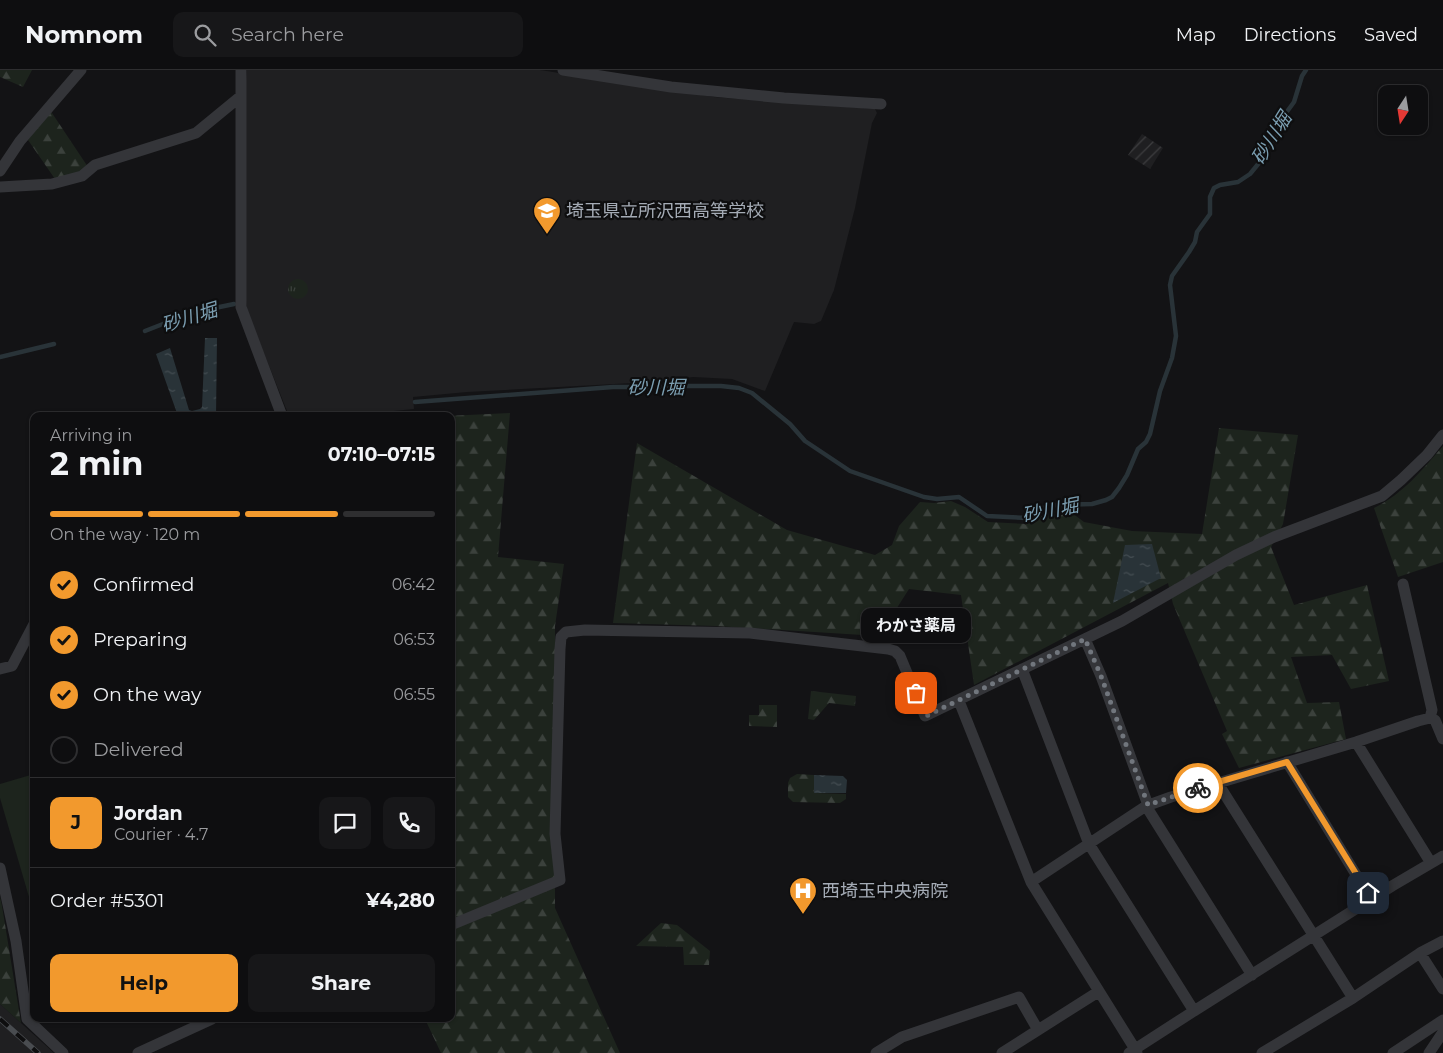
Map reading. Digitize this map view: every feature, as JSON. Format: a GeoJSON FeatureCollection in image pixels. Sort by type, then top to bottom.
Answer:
{"type":"FeatureCollection","features":[{"type":"Feature","properties":{"kind":"street"},"geometry":{"type":"LineString","coordinates":[[0,172],[20,142],[82,70]]}},
{"type":"Feature","properties":{"kind":"street"},"geometry":{"type":"LineString","coordinates":[[241,70],[241,307],[280,412]]}},
{"type":"Feature","properties":{"kind":"street"},"geometry":{"type":"LineString","coordinates":[[562,70],[671,87],[784,98],[881,104]]}},
{"type":"Feature","properties":{"kind":"street"},"geometry":{"type":"LineString","coordinates":[[0,187],[52,184],[82,176],[95,165],[196,133],[241,96]]}},
{"type":"Feature","properties":{"kind":"street"},"geometry":{"type":"LineString","coordinates":[[455,923],[560,880],[554,834],[560,648],[561,637],[566,632],[585,630],[732,632],[888,649],[895,651],[900,656],[926,716],[1122,621],[1236,555],[1274,537],[1382,496],[1427,454],[1443,435]]}},
{"type":"Feature","properties":{"kind":"street"},"geometry":{"type":"LineString","coordinates":[[1403,584],[1432,710],[1430,718]]}},
{"type":"Feature","properties":{"kind":"street"},"geometry":{"type":"LineString","coordinates":[[0,669],[12,666],[30,632]]}},
{"type":"Feature","properties":{"kind":"street"},"geometry":{"type":"LineString","coordinates":[[1085,639],[1101,676],[1147,805],[1252,975]]}},
{"type":"Feature","properties":{"kind":"street"},"geometry":{"type":"LineString","coordinates":[[1022,669],[1089,844],[1194,1011]]}},
{"type":"Feature","properties":{"kind":"street"},"geometry":{"type":"LineString","coordinates":[[959,701],[1031,882],[1134,1052],[1194,1011],[1371,899],[1443,856]]}},
{"type":"Feature","properties":{"kind":"street"},"geometry":{"type":"LineString","coordinates":[[1031,882],[1147,805],[1430,718],[1435,720],[1443,739]]}},
{"type":"Feature","properties":{"kind":"street"},"geometry":{"type":"LineString","coordinates":[[1356,742],[1431,863]]}},
{"type":"Feature","properties":{"kind":"street"},"geometry":{"type":"LineString","coordinates":[[1287,762],[1371,899]]}},
{"type":"Feature","properties":{"kind":"street"},"geometry":{"type":"LineString","coordinates":[[1217,782],[1353,998]]}},
{"type":"Feature","properties":{"kind":"street"},"geometry":{"type":"LineString","coordinates":[[0,868],[16,941],[26,1019],[63,1053]]}},
{"type":"Feature","properties":{"kind":"street"},"geometry":{"type":"LineString","coordinates":[[1264,1053],[1353,998],[1420,953],[1443,941]]}},
{"type":"Feature","properties":{"kind":"street"},"geometry":{"type":"LineString","coordinates":[[1420,953],[1443,989]]}},
{"type":"Feature","properties":{"kind":"street"},"geometry":{"type":"LineString","coordinates":[[1002,1053],[1098,992]]}},
{"type":"Feature","properties":{"kind":"street"},"geometry":{"type":"LineString","coordinates":[[876,1053],[902,1037],[1019,997],[1038,1030]]}},
{"type":"Feature","properties":{"kind":"street"},"geometry":{"type":"LineString","coordinates":[[1393,1053],[1443,1020]]}},
{"type":"Feature","properties":{"kind":"street"},"geometry":{"type":"LineString","coordinates":[[138,1053],[205,1022]]}},
{"type":"Feature","properties":{"kind":"street"},"geometry":{"type":"LineString","coordinates":[[1429,1053],[1443,1032]]}},
{"type":"Feature","properties":{"kind":"shaded area","name":"埼玉県立所沢西高等学校"},"geometry":{"type":"Polygon","coordinates":[[[247,70],[540,70],[714,97],[875,109],[877,113],[872,123],[855,208],[834,290],[821,321],[814,324],[794,322],[765,391],[732,379],[693,377],[652,382],[467,392],[413,397],[414,409],[384,412],[287,412],[247,311],[244,280],[245,91],[247,70]]]}},
{"type":"Feature","properties":{"kind":"shaded area"},"geometry":{"type":"Polygon","coordinates":[[[1142,134],[1163,148],[1150,169],[1128,155],[1142,134]]]}},
{"type":"Feature","properties":{"kind":"shaded area"},"geometry":{"type":"Polygon","coordinates":[[[0,1004],[21,1023],[54,1053],[0,1053],[0,1004]]]}},
{"type":"Feature","properties":{"kind":"green space"},"geometry":{"type":"Polygon","coordinates":[[[0,70],[32,70],[23,87],[0,77],[0,70]]]}},
{"type":"Feature","properties":{"kind":"green space"},"geometry":{"type":"Polygon","coordinates":[[[50,110],[88,167],[81,173],[55,179],[28,140],[50,110]]]}},
{"type":"Feature","properties":{"kind":"green space"},"geometry":{"type":"Polygon","coordinates":[[[298,279],[305,282],[308,289],[305,296],[298,299],[291,296],[288,289],[291,282],[298,279]]]}},
{"type":"Feature","properties":{"kind":"green space"},"geometry":{"type":"Polygon","coordinates":[[[510,413],[498,557],[564,564],[555,626],[555,908],[620,1053],[441,1053],[426,1022],[455,1022],[455,416],[510,413]]]}},
{"type":"Feature","properties":{"kind":"green space"},"geometry":{"type":"Polygon","coordinates":[[[1219,428],[1298,435],[1283,524],[1271,547],[1294,605],[1367,585],[1389,681],[1351,689],[1332,655],[1291,657],[1307,703],[1339,702],[1346,739],[1239,768],[1222,734],[1227,731],[1173,604],[1168,583],[974,685],[961,595],[909,589],[879,636],[716,626],[613,623],[637,443],[787,530],[875,555],[892,545],[899,526],[920,502],[951,501],[965,507],[988,522],[1027,524],[1050,511],[1068,510],[1084,522],[1132,531],[1202,534],[1219,428]]]}},
{"type":"Feature","properties":{"kind":"green space"},"geometry":{"type":"Polygon","coordinates":[[[1443,446],[1443,562],[1398,577],[1374,508],[1403,488],[1443,446]]]}},
{"type":"Feature","properties":{"kind":"green space"},"geometry":{"type":"Polygon","coordinates":[[[811,691],[856,696],[855,706],[829,703],[814,720],[808,719],[811,691]]]}},
{"type":"Feature","properties":{"kind":"green space"},"geometry":{"type":"Polygon","coordinates":[[[759,705],[777,705],[777,727],[749,726],[749,715],[759,715],[759,705]]]}},
{"type":"Feature","properties":{"kind":"green space"},"geometry":{"type":"Polygon","coordinates":[[[797,774],[814,775],[814,793],[846,794],[846,799],[840,803],[793,802],[788,797],[788,783],[790,778],[797,774]]]}},
{"type":"Feature","properties":{"kind":"green space"},"geometry":{"type":"Polygon","coordinates":[[[30,775],[30,900],[0,798],[0,784],[30,775]]]}},
{"type":"Feature","properties":{"kind":"green space"},"geometry":{"type":"Polygon","coordinates":[[[0,897],[2,906],[21,1023],[0,1004],[0,897]]]}},
{"type":"Feature","properties":{"kind":"green space"},"geometry":{"type":"Polygon","coordinates":[[[661,923],[677,925],[710,951],[709,965],[684,965],[683,947],[636,946],[661,923]]]}},
{"type":"Feature","properties":{"kind":"water"},"geometry":{"type":"Polygon","coordinates":[[[205,338],[217,338],[216,412],[177,412],[156,354],[170,348],[189,410],[192,411],[202,407],[205,338]]]}},
{"type":"Feature","properties":{"kind":"water"},"geometry":{"type":"Polygon","coordinates":[[[1152,544],[1161,578],[1113,603],[1125,545],[1152,544]]]}},
{"type":"Feature","properties":{"kind":"water"},"geometry":{"type":"Polygon","coordinates":[[[814,775],[843,776],[847,780],[846,793],[814,793],[814,775]]]}},
{"type":"Feature","properties":{"kind":"waterway","name":"砂川堀"},"geometry":{"type":"LineString","coordinates":[[415,402],[613,387],[643,389],[668,386],[721,386],[739,388],[752,393],[790,424],[805,441],[850,471],[924,497],[937,499],[959,497],[987,516],[1027,518],[1043,508],[1056,505],[1092,504],[1106,500],[1112,497],[1119,488],[1138,449],[1146,442],[1150,434],[1160,391],[1172,358],[1176,336],[1170,285],[1172,276],[1189,252],[1195,242],[1197,232],[1210,214],[1210,197],[1214,188],[1238,182],[1250,174],[1259,163],[1262,154],[1276,137],[1286,113],[1294,102],[1302,76],[1306,70]]}},
{"type":"Feature","properties":{"kind":"waterway","name":"砂川堀"},"geometry":{"type":"LineString","coordinates":[[145,331],[191,313],[234,304]]}},
{"type":"Feature","properties":{"kind":"waterway","name":"砂川堀"},"geometry":{"type":"LineString","coordinates":[[0,357],[54,344]]}},
{"type":"Feature","properties":{"kind":"railway"},"geometry":{"type":"LineString","coordinates":[[0,1019],[38,1053]]}},
{"type":"Feature","properties":{"kind":"way so far"},"geometry":{"type":"LineString","coordinates":[[916,693],[926,716],[1085,639],[1101,676],[1148,805],[1198,788]]}},
{"type":"Feature","properties":{"kind":"place","name":"埼玉県立所沢西高等学校"},"geometry":{"type":"Point","coordinates":[547,235]}},
{"type":"Feature","properties":{"kind":"place","name":"わかさ薬局"},"geometry":{"type":"Point","coordinates":[916,693]}},
{"type":"Feature","properties":{"kind":"place","name":"西埼玉中央病院"},"geometry":{"type":"Point","coordinates":[803,915]}},
{"type":"Feature","properties":{"kind":"route"},"geometry":{"type":"LineString","coordinates":[[1198,788],[1287,762],[1368,893]]}}]}
